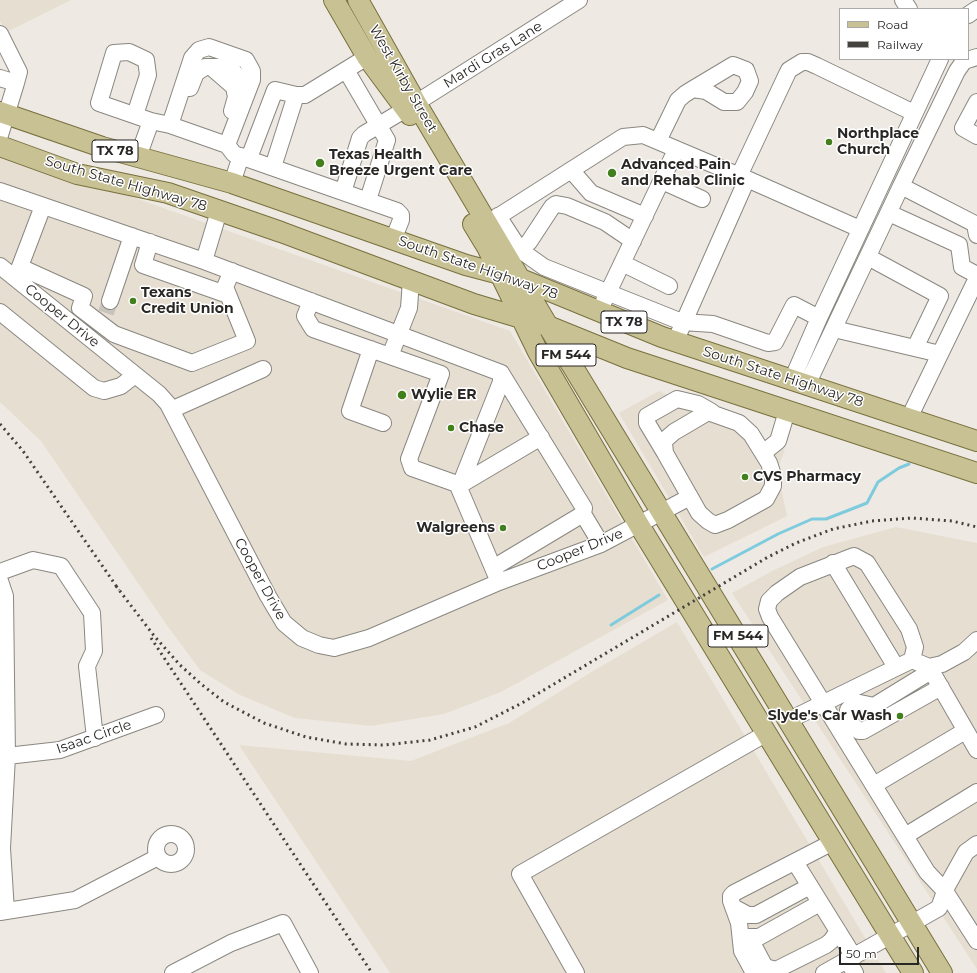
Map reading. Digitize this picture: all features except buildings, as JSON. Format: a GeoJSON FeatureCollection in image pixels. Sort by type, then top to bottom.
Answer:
{"type":"FeatureCollection","features":[{"type":"Feature","properties":{"kind":"main road","name":"West Kirby Street"},"geometry":{"type":"LineString","coordinates":[[334,0],[366,57],[411,106],[493,220],[523,280]]}},
{"type":"Feature","properties":{"kind":"main road","name":"West Kirby Street"},"geometry":{"type":"LineString","coordinates":[[358,0],[411,106],[487,247],[499,274]]}},
{"type":"Feature","properties":{"kind":"main road","name":"South State Highway 78"},"geometry":{"type":"LineString","coordinates":[[3,113],[102,147],[232,183],[466,265],[523,280],[675,342],[977,441]]}},
{"type":"Feature","properties":{"kind":"main road","name":"South State Highway 78"},"geometry":{"type":"LineString","coordinates":[[0,146],[77,174],[168,193],[474,304],[548,326],[627,358],[977,474]]}},
{"type":"Feature","properties":{"kind":"main road"},"geometry":{"type":"LineString","coordinates":[[219,211],[232,183]]}},
{"type":"Feature","properties":{"kind":"main road"},"geometry":{"type":"LineString","coordinates":[[466,265],[481,258],[487,247]]}},
{"type":"Feature","properties":{"kind":"main road","name":"FM 544"},"geometry":{"type":"LineString","coordinates":[[499,274],[538,352],[639,525],[913,973]]}},
{"type":"Feature","properties":{"kind":"main road","name":"FM 544"},"geometry":{"type":"LineString","coordinates":[[523,280],[548,326],[663,512],[942,973]]}},
{"type":"Feature","properties":{"kind":"main road"},"geometry":{"type":"LineString","coordinates":[[584,385],[584,365],[589,354],[598,345]]}},
{"type":"Feature","properties":{"kind":"main road"},"geometry":{"type":"LineString","coordinates":[[787,411],[800,383]]}},
{"type":"Feature","properties":{"kind":"main road"},"geometry":{"type":"LineString","coordinates":[[767,734],[789,720]]}},
{"type":"Feature","properties":{"kind":"street","name":"Mardi Gras Lane"},"geometry":{"type":"LineString","coordinates":[[343,192],[360,138],[364,134],[579,0]]}},
{"type":"Feature","properties":{"kind":"street"},"geometry":{"type":"LineString","coordinates":[[0,34],[19,72],[16,83],[3,113],[0,135]]}},
{"type":"Feature","properties":{"kind":"street"},"geometry":{"type":"LineString","coordinates":[[174,126],[192,58],[199,50],[209,47],[246,60],[252,71],[252,80],[223,144]]}},
{"type":"Feature","properties":{"kind":"street"},"geometry":{"type":"LineString","coordinates":[[135,115],[148,75],[146,60],[129,52],[114,54],[99,104],[151,121],[174,126],[223,144],[234,154],[368,200],[399,213],[401,220],[393,240]]}},
{"type":"Feature","properties":{"kind":"street"},"geometry":{"type":"LineString","coordinates":[[252,80],[275,90],[296,95],[305,95],[366,57]]}},
{"type":"Feature","properties":{"kind":"street"},"geometry":{"type":"LineString","coordinates":[[800,383],[819,318],[940,60]]}},
{"type":"Feature","properties":{"kind":"street"},"geometry":{"type":"LineString","coordinates":[[800,383],[834,329],[956,71],[964,61],[967,60]]}},
{"type":"Feature","properties":{"kind":"street"},"geometry":{"type":"LineString","coordinates":[[675,342],[682,322],[787,74],[793,67],[802,62],[808,62],[914,113]]}},
{"type":"Feature","properties":{"kind":"street"},"geometry":{"type":"LineString","coordinates":[[174,126],[196,73],[205,68],[211,67],[234,88],[236,92],[236,101],[223,144]]}},
{"type":"Feature","properties":{"kind":"street"},"geometry":{"type":"LineString","coordinates":[[346,70],[387,140],[368,200]]}},
{"type":"Feature","properties":{"kind":"street"},"geometry":{"type":"LineString","coordinates":[[0,78],[16,83]]}},
{"type":"Feature","properties":{"kind":"street"},"geometry":{"type":"LineString","coordinates":[[658,142],[678,100],[693,89]]}},
{"type":"Feature","properties":{"kind":"street"},"geometry":{"type":"LineString","coordinates":[[232,183],[275,90]]}},
{"type":"Feature","properties":{"kind":"street"},"geometry":{"type":"LineString","coordinates":[[273,167],[296,95]]}},
{"type":"Feature","properties":{"kind":"street"},"geometry":{"type":"LineString","coordinates":[[977,102],[963,128],[977,136]]}},
{"type":"Feature","properties":{"kind":"street"},"geometry":{"type":"LineString","coordinates":[[138,157],[151,121]]}},
{"type":"Feature","properties":{"kind":"street"},"geometry":{"type":"LineString","coordinates":[[819,318],[794,305],[774,342],[768,343],[713,324],[682,322],[549,270],[520,250],[493,220],[623,137],[643,135],[860,229]]}},
{"type":"Feature","properties":{"kind":"street"},"geometry":{"type":"LineString","coordinates":[[599,312],[676,150]]}},
{"type":"Feature","properties":{"kind":"street"},"geometry":{"type":"LineString","coordinates":[[571,170],[591,193],[645,216]]}},
{"type":"Feature","properties":{"kind":"street"},"geometry":{"type":"LineString","coordinates":[[662,181],[702,199]]}},
{"type":"Feature","properties":{"kind":"street"},"geometry":{"type":"LineString","coordinates":[[901,186],[976,226]]}},
{"type":"Feature","properties":{"kind":"street"},"geometry":{"type":"LineString","coordinates":[[545,187],[556,204],[567,206],[605,222],[632,241]]}},
{"type":"Feature","properties":{"kind":"street"},"geometry":{"type":"LineString","coordinates":[[0,191],[232,271],[501,373],[584,508],[583,514],[601,544]]}},
{"type":"Feature","properties":{"kind":"street"},"geometry":{"type":"LineString","coordinates":[[520,250],[529,242],[552,207],[556,204]]}},
{"type":"Feature","properties":{"kind":"street"},"geometry":{"type":"LineString","coordinates":[[43,206],[18,273],[84,296],[80,308],[108,318],[192,364],[247,341],[225,287],[232,271]]}},
{"type":"Feature","properties":{"kind":"street"},"geometry":{"type":"LineString","coordinates":[[204,261],[219,211]]}},
{"type":"Feature","properties":{"kind":"street"},"geometry":{"type":"LineString","coordinates":[[889,213],[959,245],[962,267],[977,277],[909,418]]}},
{"type":"Feature","properties":{"kind":"street"},"geometry":{"type":"LineString","coordinates":[[104,350],[108,318],[132,236]]}},
{"type":"Feature","properties":{"kind":"street"},"geometry":{"type":"LineString","coordinates":[[150,242],[143,265],[228,295]]}},
{"type":"Feature","properties":{"kind":"street"},"geometry":{"type":"LineString","coordinates":[[868,257],[940,296],[915,348]]}},
{"type":"Feature","properties":{"kind":"street"},"geometry":{"type":"LineString","coordinates":[[622,263],[669,286]]}},
{"type":"Feature","properties":{"kind":"street","name":"Cooper Drive"},"geometry":{"type":"LineString","coordinates":[[0,266],[18,273],[104,350],[159,394],[171,410],[268,596],[284,623],[302,638],[319,644],[334,648],[369,638],[496,575],[601,544],[690,497]]}},
{"type":"Feature","properties":{"kind":"street"},"geometry":{"type":"LineString","coordinates":[[390,356],[409,308],[410,280]]}},
{"type":"Feature","properties":{"kind":"street"},"geometry":{"type":"LineString","coordinates":[[311,301],[305,316],[312,329],[441,374],[409,459],[412,468],[460,485]]}},
{"type":"Feature","properties":{"kind":"street"},"geometry":{"type":"LineString","coordinates":[[0,312],[94,388],[104,391],[121,386],[135,375]]}},
{"type":"Feature","properties":{"kind":"street"},"geometry":{"type":"LineString","coordinates":[[834,329],[940,354]]}},
{"type":"Feature","properties":{"kind":"street"},"geometry":{"type":"LineString","coordinates":[[371,349],[350,411],[383,423]]}},
{"type":"Feature","properties":{"kind":"street"},"geometry":{"type":"LineString","coordinates":[[171,410],[263,369]]}},
{"type":"Feature","properties":{"kind":"street"},"geometry":{"type":"LineString","coordinates":[[501,373],[502,382],[459,488],[496,575],[583,514]]}},
{"type":"Feature","properties":{"kind":"street"},"geometry":{"type":"LineString","coordinates":[[677,399],[698,404],[712,412],[732,419],[743,426],[751,434],[763,453],[774,480],[772,492],[766,499],[728,520],[715,524],[708,521],[699,513],[647,423],[647,416],[677,399]]}},
{"type":"Feature","properties":{"kind":"street"},"geometry":{"type":"LineString","coordinates":[[763,453],[776,445],[787,411]]}},
{"type":"Feature","properties":{"kind":"street"},"geometry":{"type":"LineString","coordinates":[[665,453],[664,443],[669,435],[708,412],[712,412]]}},
{"type":"Feature","properties":{"kind":"street"},"geometry":{"type":"LineString","coordinates":[[460,485],[541,437]]}},
{"type":"Feature","properties":{"kind":"street"},"geometry":{"type":"LineString","coordinates":[[912,660],[915,647],[909,629],[866,563],[854,556],[800,577],[777,593],[769,601],[767,609],[770,617],[927,872],[945,892],[977,941]]}},
{"type":"Feature","properties":{"kind":"street"},"geometry":{"type":"LineString","coordinates":[[0,572],[33,560],[61,566],[92,613],[94,651],[87,666],[95,738]]}},
{"type":"Feature","properties":{"kind":"street"},"geometry":{"type":"LineString","coordinates":[[833,563],[896,667]]}},
{"type":"Feature","properties":{"kind":"street"},"geometry":{"type":"LineString","coordinates":[[0,581],[5,596],[7,756],[2,812],[3,912],[75,900],[158,857]]}},
{"type":"Feature","properties":{"kind":"street"},"geometry":{"type":"LineString","coordinates":[[941,687],[864,731],[859,731],[849,722],[848,710],[853,704],[860,703],[874,706],[930,669],[964,652],[977,640]]}},
{"type":"Feature","properties":{"kind":"street"},"geometry":{"type":"LineString","coordinates":[[789,720],[912,660]]}},
{"type":"Feature","properties":{"kind":"street"},"geometry":{"type":"LineString","coordinates":[[912,660],[930,669],[977,750]]}},
{"type":"Feature","properties":{"kind":"street","name":"Isaac Circle"},"geometry":{"type":"LineString","coordinates":[[7,756],[60,750],[156,715]]}},
{"type":"Feature","properties":{"kind":"street"},"geometry":{"type":"LineString","coordinates":[[874,785],[965,731]]}},
{"type":"Feature","properties":{"kind":"street"},"geometry":{"type":"LineString","coordinates":[[576,973],[520,874],[767,734]]}},
{"type":"Feature","properties":{"kind":"street"},"geometry":{"type":"LineString","coordinates":[[905,836],[977,792]]}},
{"type":"Feature","properties":{"kind":"street"},"geometry":{"type":"LineString","coordinates":[[833,842],[734,893],[731,896],[733,907],[745,937],[765,967],[776,970],[826,945],[838,931]]}},
{"type":"Feature","properties":{"kind":"street"},"geometry":{"type":"LineString","coordinates":[[824,973],[852,963],[890,936],[939,908],[945,892],[966,852],[977,844]]}},
{"type":"Feature","properties":{"kind":"street"},"geometry":{"type":"LineString","coordinates":[[795,862],[838,931],[852,963]]}},
{"type":"Feature","properties":{"kind":"street"},"geometry":{"type":"LineString","coordinates":[[733,907],[748,915],[756,915],[810,886]]}},
{"type":"Feature","properties":{"kind":"street"},"geometry":{"type":"LineString","coordinates":[[745,937],[759,937],[820,903]]}},
{"type":"Feature","properties":{"kind":"street"},"geometry":{"type":"LineString","coordinates":[[172,973],[231,943],[283,923],[310,973]]}},
{"type":"Feature","properties":{"kind":"street"},"geometry":{"type":"LineString","coordinates":[[745,937],[742,951],[754,973]]}},
{"type":"Feature","properties":{"kind":"shaded area"},"geometry":{"type":"Polygon","coordinates":[[[0,0],[71,0],[7,32],[0,21],[0,0]]]}},
{"type":"Feature","properties":{"kind":"shaded area"},"geometry":{"type":"Polygon","coordinates":[[[0,150],[510,331],[668,600],[501,692],[444,714],[371,726],[295,718],[240,695],[200,670],[166,624],[41,441],[0,402],[0,150]]]}},
{"type":"Feature","properties":{"kind":"shaded area"},"geometry":{"type":"Polygon","coordinates":[[[659,391],[785,450],[777,470],[787,516],[704,557],[619,413],[659,391]]]}},
{"type":"Feature","properties":{"kind":"shaded area"},"geometry":{"type":"Polygon","coordinates":[[[896,527],[977,543],[977,969],[732,593],[772,571],[823,547],[896,527]]]}},
{"type":"Feature","properties":{"kind":"shaded area"},"geometry":{"type":"Polygon","coordinates":[[[677,622],[886,973],[390,973],[239,745],[411,761],[509,723],[593,671],[677,622]]]}},
{"type":"Feature","properties":{"kind":"waterway"},"geometry":{"type":"LineString","coordinates":[[712,569],[778,534],[812,519],[826,519],[867,503],[878,482],[899,468],[909,464]]}},
{"type":"Feature","properties":{"kind":"waterway"},"geometry":{"type":"LineString","coordinates":[[611,625],[659,595]]}},
{"type":"Feature","properties":{"kind":"tunnel"},"geometry":{"type":"LineString","coordinates":[[106,313],[110,301]]}},
{"type":"Feature","properties":{"kind":"railway"},"geometry":{"type":"LineString","coordinates":[[0,424],[23,451],[119,590]]}},
{"type":"Feature","properties":{"kind":"railway"},"geometry":{"type":"LineString","coordinates":[[116,586],[155,637],[180,665],[224,702],[264,723],[306,737],[346,744],[385,745],[430,740],[475,727],[522,703],[768,557],[796,543],[833,529],[872,521],[912,518],[952,521],[977,527]]}},
{"type":"Feature","properties":{"kind":"railway"},"geometry":{"type":"LineString","coordinates":[[151,638],[372,973]]}},
{"type":"Feature","properties":{"kind":"place","name":"Northplace Church"},"geometry":{"type":"Point","coordinates":[829,142]}},
{"type":"Feature","properties":{"kind":"place","name":"Texas Health Breeze Urgent Care"},"geometry":{"type":"Point","coordinates":[320,163]}},
{"type":"Feature","properties":{"kind":"place","name":"Advanced Pain and Rehab Clinic"},"geometry":{"type":"Point","coordinates":[612,173]}},
{"type":"Feature","properties":{"kind":"place","name":"Texans Credit Union"},"geometry":{"type":"Point","coordinates":[133,301]}},
{"type":"Feature","properties":{"kind":"place","name":"Wylie ER"},"geometry":{"type":"Point","coordinates":[402,395]}},
{"type":"Feature","properties":{"kind":"place","name":"Chase"},"geometry":{"type":"Point","coordinates":[451,428]}},
{"type":"Feature","properties":{"kind":"place","name":"CVS Pharmacy"},"geometry":{"type":"Point","coordinates":[745,477]}},
{"type":"Feature","properties":{"kind":"place","name":"Walgreens"},"geometry":{"type":"Point","coordinates":[503,528]}},
{"type":"Feature","properties":{"kind":"place","name":"Slyde's Car Wash"},"geometry":{"type":"Point","coordinates":[900,716]}}]}
